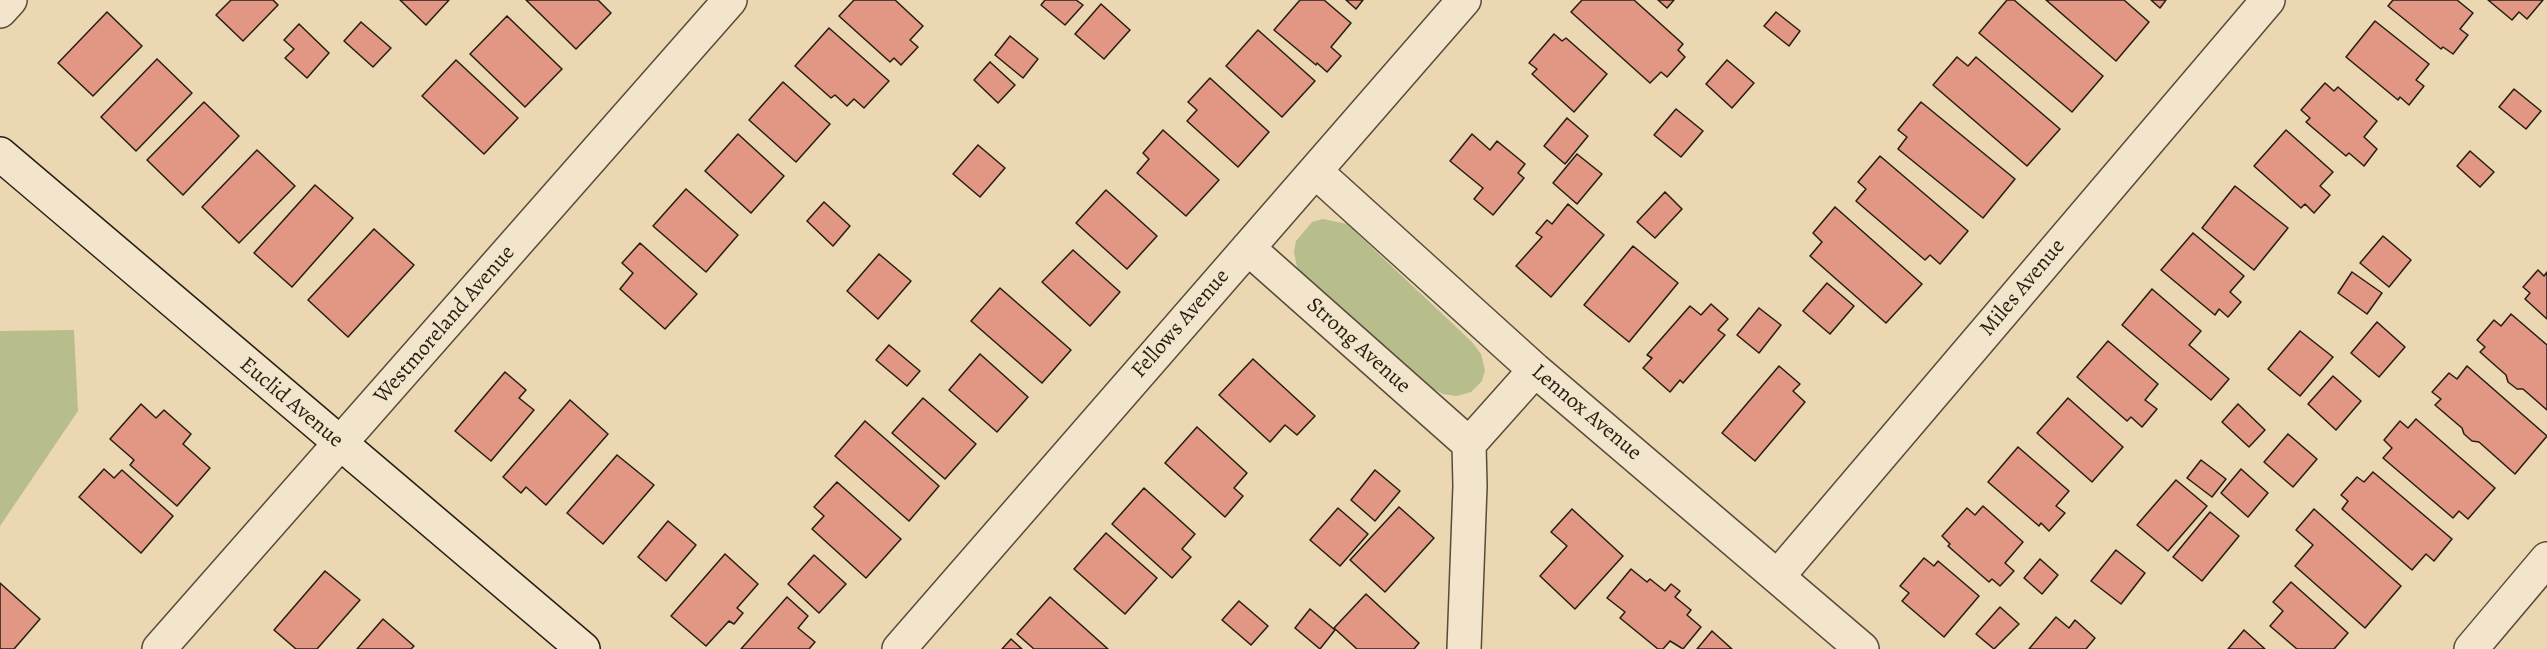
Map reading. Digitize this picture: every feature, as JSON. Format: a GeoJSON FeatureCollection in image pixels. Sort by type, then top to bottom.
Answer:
{"type":"FeatureCollection","features":[{"type":"Feature","properties":{"kind":"street"},"geometry":{"type":"LineString","coordinates":[[0,11],[10,0]]}},
{"type":"Feature","properties":{"kind":"street","name":"Westmoreland Avenue"},"geometry":{"type":"LineString","coordinates":[[159,649],[730,0]]}},
{"type":"Feature","properties":{"kind":"street","name":"Fellows Avenue"},"geometry":{"type":"LineString","coordinates":[[899,649],[1464,0]]}},
{"type":"Feature","properties":{"kind":"street","name":"Miles Avenue"},"geometry":{"type":"LineString","coordinates":[[1778,576],[2268,0]]}},
{"type":"Feature","properties":{"kind":"street","name":"Euclid Avenue"},"geometry":{"type":"LineString","coordinates":[[0,154],[583,649]]}},
{"type":"Feature","properties":{"kind":"street","name":"Lennox Avenue"},"geometry":{"type":"LineString","coordinates":[[1316,171],[1535,370],[1862,649]]}},
{"type":"Feature","properties":{"kind":"street","name":"Strong Avenue"},"geometry":{"type":"LineString","coordinates":[[1248,248],[1469,444]]}},
{"type":"Feature","properties":{"kind":"street"},"geometry":{"type":"LineString","coordinates":[[1464,649],[1469,444],[1535,370]]}},
{"type":"Feature","properties":{"kind":"street"},"geometry":{"type":"LineString","coordinates":[[2471,649],[2547,559]]}},
{"type":"Feature","properties":{"kind":"green space"},"geometry":{"type":"Polygon","coordinates":[[[1323,219],[1347,224],[1472,342],[1481,354],[1485,370],[1482,381],[1471,392],[1457,396],[1443,394],[1430,387],[1303,278],[1297,267],[1294,252],[1296,241],[1312,222],[1323,219]]]}},
{"type":"Feature","properties":{"kind":"green space"},"geometry":{"type":"Polygon","coordinates":[[[74,330],[78,411],[0,526],[0,331],[74,330]]]}},
{"type":"Feature","properties":{"kind":"building"},"geometry":{"type":"Polygon","coordinates":[[[231,0],[273,0],[278,5],[243,41],[216,15],[231,0]]]}},
{"type":"Feature","properties":{"kind":"building"},"geometry":{"type":"Polygon","coordinates":[[[400,0],[449,0],[426,25],[400,0]]]}},
{"type":"Feature","properties":{"kind":"building"},"geometry":{"type":"Polygon","coordinates":[[[526,0],[598,0],[611,13],[576,49],[526,0]]]}},
{"type":"Feature","properties":{"kind":"building"},"geometry":{"type":"Polygon","coordinates":[[[854,0],[895,0],[923,26],[910,40],[918,47],[901,65],[894,58],[890,62],[839,16],[854,0]]]}},
{"type":"Feature","properties":{"kind":"building"},"geometry":{"type":"Polygon","coordinates":[[[1045,0],[1076,0],[1083,5],[1065,25],[1041,5],[1045,0]]]}},
{"type":"Feature","properties":{"kind":"building"},"geometry":{"type":"Polygon","coordinates":[[[1300,0],[1324,0],[1351,23],[1331,47],[1341,56],[1327,72],[1274,30],[1300,0]]]}},
{"type":"Feature","properties":{"kind":"building"},"geometry":{"type":"Polygon","coordinates":[[[1346,0],[1363,0],[1356,9],[1346,0]]]}},
{"type":"Feature","properties":{"kind":"building"},"geometry":{"type":"Polygon","coordinates":[[[1582,0],[1634,0],[1683,44],[1678,50],[1685,57],[1667,77],[1661,72],[1650,83],[1571,12],[1582,0]]]}},
{"type":"Feature","properties":{"kind":"building"},"geometry":{"type":"Polygon","coordinates":[[[1658,0],[1674,0],[1667,8],[1658,0]]]}},
{"type":"Feature","properties":{"kind":"building"},"geometry":{"type":"Polygon","coordinates":[[[2007,0],[2014,0],[2103,76],[2072,112],[1979,33],[2007,0]]]}},
{"type":"Feature","properties":{"kind":"building"},"geometry":{"type":"Polygon","coordinates":[[[2046,0],[2124,0],[2149,22],[2116,61],[2046,0]]]}},
{"type":"Feature","properties":{"kind":"building"},"geometry":{"type":"Polygon","coordinates":[[[2151,0],[2166,0],[2160,8],[2151,0]]]}},
{"type":"Feature","properties":{"kind":"building"},"geometry":{"type":"Polygon","coordinates":[[[2393,0],[2457,0],[2473,13],[2460,29],[2468,35],[2453,54],[2443,47],[2441,49],[2388,6],[2393,0]]]}},
{"type":"Feature","properties":{"kind":"building"},"geometry":{"type":"Polygon","coordinates":[[[2488,0],[2543,0],[2527,19],[2519,12],[2512,20],[2488,0]]]}},
{"type":"Feature","properties":{"kind":"building"},"geometry":{"type":"Polygon","coordinates":[[[1101,4],[1130,30],[1104,59],[1075,34],[1101,4]]]}},
{"type":"Feature","properties":{"kind":"building"},"geometry":{"type":"Polygon","coordinates":[[[107,12],[142,46],[93,96],[58,63],[107,12]]]}},
{"type":"Feature","properties":{"kind":"building"},"geometry":{"type":"Polygon","coordinates":[[[1776,12],[1800,31],[1789,46],[1764,26],[1776,12]]]}},
{"type":"Feature","properties":{"kind":"building"},"geometry":{"type":"Polygon","coordinates":[[[507,16],[562,69],[525,107],[470,54],[507,16]]]}},
{"type":"Feature","properties":{"kind":"building"},"geometry":{"type":"Polygon","coordinates":[[[2375,21],[2429,64],[2416,80],[2424,86],[2409,105],[2400,97],[2398,100],[2346,57],[2375,21]]]}},
{"type":"Feature","properties":{"kind":"building"},"geometry":{"type":"Polygon","coordinates":[[[361,22],[391,48],[373,67],[344,41],[361,22]]]}},
{"type":"Feature","properties":{"kind":"building"},"geometry":{"type":"Polygon","coordinates":[[[299,24],[329,53],[307,78],[285,58],[294,49],[284,40],[299,24]]]}},
{"type":"Feature","properties":{"kind":"building"},"geometry":{"type":"Polygon","coordinates":[[[829,28],[889,81],[864,108],[854,99],[847,106],[835,95],[831,98],[795,66],[829,28]]]}},
{"type":"Feature","properties":{"kind":"building"},"geometry":{"type":"Polygon","coordinates":[[[1258,30],[1315,81],[1282,117],[1226,66],[1258,30]]]}},
{"type":"Feature","properties":{"kind":"building"},"geometry":{"type":"Polygon","coordinates":[[[1554,34],[1562,41],[1566,38],[1607,74],[1574,112],[1532,74],[1537,69],[1529,63],[1554,34]]]}},
{"type":"Feature","properties":{"kind":"building"},"geometry":{"type":"Polygon","coordinates":[[[1010,36],[1038,59],[1023,78],[995,55],[1010,36]]]}},
{"type":"Feature","properties":{"kind":"building"},"geometry":{"type":"Polygon","coordinates":[[[1957,57],[1968,66],[1976,57],[2060,129],[2027,166],[1933,85],[1957,57]]]}},
{"type":"Feature","properties":{"kind":"building"},"geometry":{"type":"Polygon","coordinates":[[[157,59],[192,93],[136,151],[101,117],[157,59]]]}},
{"type":"Feature","properties":{"kind":"building"},"geometry":{"type":"Polygon","coordinates":[[[456,60],[518,118],[484,154],[422,96],[456,60]]]}},
{"type":"Feature","properties":{"kind":"building"},"geometry":{"type":"Polygon","coordinates":[[[1727,60],[1754,83],[1732,108],[1706,84],[1727,60]]]}},
{"type":"Feature","properties":{"kind":"building"},"geometry":{"type":"Polygon","coordinates":[[[990,62],[1015,85],[998,103],[974,80],[990,62]]]}},
{"type":"Feature","properties":{"kind":"building"},"geometry":{"type":"Polygon","coordinates":[[[1210,78],[1269,132],[1238,167],[1187,121],[1197,110],[1188,102],[1210,78]]]}},
{"type":"Feature","properties":{"kind":"building"},"geometry":{"type":"Polygon","coordinates":[[[783,82],[830,124],[796,162],[749,120],[783,82]]]}},
{"type":"Feature","properties":{"kind":"building"},"geometry":{"type":"Polygon","coordinates":[[[2325,83],[2334,91],[2338,87],[2377,121],[2364,137],[2377,149],[2364,166],[2349,153],[2346,156],[2306,122],[2310,118],[2301,110],[2325,83]]]}},
{"type":"Feature","properties":{"kind":"building"},"geometry":{"type":"Polygon","coordinates":[[[2514,89],[2541,111],[2526,129],[2499,107],[2514,89]]]}},
{"type":"Feature","properties":{"kind":"building"},"geometry":{"type":"Polygon","coordinates":[[[204,102],[239,136],[183,195],[147,160],[204,102]]]}},
{"type":"Feature","properties":{"kind":"building"},"geometry":{"type":"Polygon","coordinates":[[[1921,102],[2015,179],[1983,218],[1898,149],[1907,137],[1898,130],[1921,102]]]}},
{"type":"Feature","properties":{"kind":"building"},"geometry":{"type":"Polygon","coordinates":[[[1676,109],[1703,131],[1681,157],[1654,135],[1676,109]]]}},
{"type":"Feature","properties":{"kind":"building"},"geometry":{"type":"Polygon","coordinates":[[[1567,118],[1588,136],[1565,164],[1544,146],[1567,118]]]}},
{"type":"Feature","properties":{"kind":"building"},"geometry":{"type":"Polygon","coordinates":[[[1163,130],[1219,180],[1186,216],[1137,173],[1149,159],[1143,153],[1163,130]]]}},
{"type":"Feature","properties":{"kind":"building"},"geometry":{"type":"Polygon","coordinates":[[[2286,130],[2333,172],[2320,186],[2330,195],[2314,213],[2305,204],[2301,208],[2254,166],[2286,130]]]}},
{"type":"Feature","properties":{"kind":"building"},"geometry":{"type":"Polygon","coordinates":[[[738,134],[784,176],[751,213],[705,171],[738,134]]]}},
{"type":"Feature","properties":{"kind":"building"},"geometry":{"type":"Polygon","coordinates":[[[1472,134],[1490,150],[1497,141],[1525,164],[1518,173],[1524,178],[1493,215],[1474,199],[1483,188],[1450,161],[1472,134]]]}},
{"type":"Feature","properties":{"kind":"building"},"geometry":{"type":"Polygon","coordinates":[[[978,145],[1005,168],[980,197],[953,174],[978,145]]]}},
{"type":"Feature","properties":{"kind":"building"},"geometry":{"type":"Polygon","coordinates":[[[257,150],[295,186],[239,243],[202,207],[257,150]]]}},
{"type":"Feature","properties":{"kind":"building"},"geometry":{"type":"Polygon","coordinates":[[[2470,151],[2494,172],[2480,187],[2457,166],[2470,151]]]}},
{"type":"Feature","properties":{"kind":"building"},"geometry":{"type":"Polygon","coordinates":[[[1577,154],[1602,174],[1577,204],[1553,183],[1577,154]]]}},
{"type":"Feature","properties":{"kind":"building"},"geometry":{"type":"Polygon","coordinates":[[[1880,156],[1968,231],[1940,264],[1930,255],[1925,260],[1856,201],[1866,189],[1858,182],[1880,156]]]}},
{"type":"Feature","properties":{"kind":"building"},"geometry":{"type":"Polygon","coordinates":[[[315,185],[353,218],[292,287],[254,253],[315,185]]]}},
{"type":"Feature","properties":{"kind":"building"},"geometry":{"type":"Polygon","coordinates":[[[2235,186],[2288,228],[2254,270],[2202,228],[2235,186]]]}},
{"type":"Feature","properties":{"kind":"building"},"geometry":{"type":"Polygon","coordinates":[[[686,189],[738,235],[706,272],[653,226],[686,189]]]}},
{"type":"Feature","properties":{"kind":"building"},"geometry":{"type":"Polygon","coordinates":[[[1106,190],[1157,236],[1127,269],[1076,223],[1106,190]]]}},
{"type":"Feature","properties":{"kind":"building"},"geometry":{"type":"Polygon","coordinates":[[[1665,192],[1682,209],[1655,238],[1637,222],[1665,192]]]}},
{"type":"Feature","properties":{"kind":"building"},"geometry":{"type":"Polygon","coordinates":[[[824,202],[850,226],[833,246],[807,221],[824,202]]]}},
{"type":"Feature","properties":{"kind":"building"},"geometry":{"type":"Polygon","coordinates":[[[1568,204],[1604,235],[1551,297],[1516,266],[1542,237],[1536,233],[1547,220],[1552,224],[1568,204]]]}},
{"type":"Feature","properties":{"kind":"building"},"geometry":{"type":"Polygon","coordinates":[[[1835,207],[1922,284],[1886,323],[1810,256],[1822,242],[1813,233],[1835,207]]]}},
{"type":"Feature","properties":{"kind":"building"},"geometry":{"type":"Polygon","coordinates":[[[374,229],[414,265],[348,337],[308,300],[374,229]]]}},
{"type":"Feature","properties":{"kind":"building"},"geometry":{"type":"Polygon","coordinates":[[[2193,233],[2244,276],[2230,292],[2241,302],[2228,317],[2219,309],[2215,315],[2161,270],[2193,233]]]}},
{"type":"Feature","properties":{"kind":"building"},"geometry":{"type":"Polygon","coordinates":[[[2383,236],[2411,260],[2389,287],[2360,263],[2383,236]]]}},
{"type":"Feature","properties":{"kind":"building"},"geometry":{"type":"Polygon","coordinates":[[[640,243],[697,294],[665,329],[620,289],[633,273],[622,263],[640,243]]]}},
{"type":"Feature","properties":{"kind":"building"},"geometry":{"type":"Polygon","coordinates":[[[1633,246],[1678,283],[1629,342],[1584,305],[1633,246]]]}},
{"type":"Feature","properties":{"kind":"building"},"geometry":{"type":"Polygon","coordinates":[[[1073,250],[1120,292],[1090,326],[1042,282],[1073,250]]]}},
{"type":"Feature","properties":{"kind":"building"},"geometry":{"type":"Polygon","coordinates":[[[879,254],[911,281],[878,319],[847,291],[879,254]]]}},
{"type":"Feature","properties":{"kind":"building"},"geometry":{"type":"Polygon","coordinates":[[[2538,270],[2544,276],[2547,272],[2547,319],[2525,299],[2530,293],[2523,287],[2538,270]]]}},
{"type":"Feature","properties":{"kind":"building"},"geometry":{"type":"Polygon","coordinates":[[[2352,272],[2382,293],[2367,314],[2338,293],[2352,272]]]}},
{"type":"Feature","properties":{"kind":"building"},"geometry":{"type":"Polygon","coordinates":[[[1827,283],[1854,306],[1830,334],[1803,311],[1827,283]]]}},
{"type":"Feature","properties":{"kind":"building"},"geometry":{"type":"Polygon","coordinates":[[[1000,288],[1071,350],[1042,383],[971,321],[1000,288]]]}},
{"type":"Feature","properties":{"kind":"building"},"geometry":{"type":"Polygon","coordinates":[[[2152,289],[2201,331],[2189,345],[2229,379],[2211,400],[2122,325],[2152,289]]]}},
{"type":"Feature","properties":{"kind":"building"},"geometry":{"type":"Polygon","coordinates":[[[1711,304],[1728,319],[1718,330],[1725,335],[1683,383],[1680,380],[1670,392],[1643,368],[1652,358],[1647,355],[1690,306],[1701,315],[1711,304]]]}},
{"type":"Feature","properties":{"kind":"building"},"geometry":{"type":"Polygon","coordinates":[[[1759,308],[1781,325],[1759,353],[1737,335],[1759,308]]]}},
{"type":"Feature","properties":{"kind":"building"},"geometry":{"type":"Polygon","coordinates":[[[2511,314],[2547,345],[2547,410],[2523,389],[2517,389],[2508,382],[2506,375],[2480,352],[2485,347],[2477,340],[2494,320],[2501,326],[2511,314]]]}},
{"type":"Feature","properties":{"kind":"building"},"geometry":{"type":"Polygon","coordinates":[[[2377,322],[2405,347],[2379,377],[2351,353],[2377,322]]]}},
{"type":"Feature","properties":{"kind":"building"},"geometry":{"type":"Polygon","coordinates":[[[2300,331],[2333,357],[2300,396],[2268,369],[2300,331]]]}},
{"type":"Feature","properties":{"kind":"building"},"geometry":{"type":"Polygon","coordinates":[[[2108,341],[2158,384],[2145,400],[2157,409],[2142,427],[2131,417],[2127,421],[2077,377],[2108,341]]]}},
{"type":"Feature","properties":{"kind":"building"},"geometry":{"type":"Polygon","coordinates":[[[889,345],[920,371],[907,386],[876,360],[889,345]]]}},
{"type":"Feature","properties":{"kind":"building"},"geometry":{"type":"Polygon","coordinates":[[[980,354],[1028,397],[997,432],[949,390],[980,354]]]}},
{"type":"Feature","properties":{"kind":"building"},"geometry":{"type":"Polygon","coordinates":[[[1253,359],[1315,416],[1297,435],[1285,425],[1270,442],[1219,395],[1253,359]]]}},
{"type":"Feature","properties":{"kind":"building"},"geometry":{"type":"Polygon","coordinates":[[[1779,366],[1800,384],[1793,391],[1805,402],[1755,461],[1722,433],[1779,366]]]}},
{"type":"Feature","properties":{"kind":"building"},"geometry":{"type":"Polygon","coordinates":[[[2467,366],[2547,436],[2515,474],[2479,442],[2472,441],[2464,434],[2462,428],[2435,405],[2441,399],[2432,392],[2449,373],[2457,379],[2467,366]]]}},
{"type":"Feature","properties":{"kind":"building"},"geometry":{"type":"Polygon","coordinates":[[[505,372],[526,390],[519,398],[534,410],[491,461],[455,431],[505,372]]]}},
{"type":"Feature","properties":{"kind":"building"},"geometry":{"type":"Polygon","coordinates":[[[2333,376],[2361,401],[2336,430],[2308,404],[2333,376]]]}},
{"type":"Feature","properties":{"kind":"building"},"geometry":{"type":"Polygon","coordinates":[[[923,398],[976,444],[945,479],[892,433],[923,398]]]}},
{"type":"Feature","properties":{"kind":"building"},"geometry":{"type":"Polygon","coordinates":[[[2068,398],[2123,447],[2092,482],[2037,433],[2068,398]]]}},
{"type":"Feature","properties":{"kind":"building"},"geometry":{"type":"Polygon","coordinates":[[[570,400],[608,434],[546,505],[526,487],[521,493],[503,477],[570,400]]]}},
{"type":"Feature","properties":{"kind":"building"},"geometry":{"type":"Polygon","coordinates":[[[141,404],[156,418],[164,410],[191,434],[183,444],[210,468],[177,506],[130,465],[134,460],[110,439],[141,404]]]}},
{"type":"Feature","properties":{"kind":"building"},"geometry":{"type":"Polygon","coordinates":[[[2238,404],[2265,430],[2249,447],[2222,422],[2238,404]]]}},
{"type":"Feature","properties":{"kind":"building"},"geometry":{"type":"Polygon","coordinates":[[[2416,419],[2495,488],[2468,519],[2459,511],[2453,518],[2383,458],[2392,448],[2384,440],[2400,421],[2408,428],[2416,419]]]}},
{"type":"Feature","properties":{"kind":"building"},"geometry":{"type":"Polygon","coordinates":[[[865,421],[939,486],[909,521],[835,456],[865,421]]]}},
{"type":"Feature","properties":{"kind":"building"},"geometry":{"type":"Polygon","coordinates":[[[1197,427],[1247,473],[1234,488],[1243,496],[1225,517],[1165,463],[1197,427]]]}},
{"type":"Feature","properties":{"kind":"building"},"geometry":{"type":"Polygon","coordinates":[[[2288,434],[2317,459],[2293,487],[2264,462],[2288,434]]]}},
{"type":"Feature","properties":{"kind":"building"},"geometry":{"type":"Polygon","coordinates":[[[2018,447],[2069,491],[2056,506],[2065,513],[2049,531],[2041,523],[2039,526],[1988,482],[2018,447]]]}},
{"type":"Feature","properties":{"kind":"building"},"geometry":{"type":"Polygon","coordinates":[[[617,455],[654,485],[603,544],[567,513],[617,455]]]}},
{"type":"Feature","properties":{"kind":"building"},"geometry":{"type":"Polygon","coordinates":[[[2201,460],[2226,479],[2212,497],[2187,478],[2201,460]]]}},
{"type":"Feature","properties":{"kind":"building"},"geometry":{"type":"Polygon","coordinates":[[[104,469],[114,478],[122,470],[173,516],[141,553],[79,497],[104,469]]]}},
{"type":"Feature","properties":{"kind":"building"},"geometry":{"type":"Polygon","coordinates":[[[2241,469],[2268,493],[2248,517],[2221,493],[2241,469]]]}},
{"type":"Feature","properties":{"kind":"building"},"geometry":{"type":"Polygon","coordinates":[[[1375,470],[1400,491],[1375,521],[1351,500],[1375,470]]]}},
{"type":"Feature","properties":{"kind":"building"},"geometry":{"type":"Polygon","coordinates":[[[2373,472],[2452,539],[2434,561],[2426,554],[2412,570],[2342,509],[2348,501],[2341,495],[2357,477],[2364,482],[2373,472]]]}},
{"type":"Feature","properties":{"kind":"building"},"geometry":{"type":"Polygon","coordinates":[[[2176,480],[2207,506],[2168,551],[2137,525],[2176,480]]]}},
{"type":"Feature","properties":{"kind":"building"},"geometry":{"type":"Polygon","coordinates":[[[837,482],[901,539],[866,578],[812,529],[824,516],[814,507],[837,482]]]}},
{"type":"Feature","properties":{"kind":"building"},"geometry":{"type":"Polygon","coordinates":[[[1144,488],[1195,534],[1182,549],[1191,557],[1172,578],[1112,524],[1144,488]]]}},
{"type":"Feature","properties":{"kind":"building"},"geometry":{"type":"Polygon","coordinates":[[[1983,506],[2023,542],[2005,563],[2014,571],[2000,586],[1992,579],[1989,582],[1948,546],[1950,544],[1942,536],[1967,508],[1975,515],[1983,506]]]}},
{"type":"Feature","properties":{"kind":"building"},"geometry":{"type":"Polygon","coordinates":[[[1399,507],[1434,538],[1385,592],[1350,560],[1399,507]]]}},
{"type":"Feature","properties":{"kind":"building"},"geometry":{"type":"Polygon","coordinates":[[[1338,508],[1368,534],[1340,566],[1310,540],[1338,508]]]}},
{"type":"Feature","properties":{"kind":"building"},"geometry":{"type":"Polygon","coordinates":[[[1572,509],[1623,556],[1575,609],[1540,576],[1567,546],[1551,532],[1572,509]]]}},
{"type":"Feature","properties":{"kind":"building"},"geometry":{"type":"Polygon","coordinates":[[[2314,509],[2401,586],[2365,628],[2295,566],[2313,545],[2296,530],[2314,509]]]}},
{"type":"Feature","properties":{"kind":"building"},"geometry":{"type":"Polygon","coordinates":[[[2210,512],[2239,536],[2202,581],[2173,557],[2210,512]]]}},
{"type":"Feature","properties":{"kind":"building"},"geometry":{"type":"Polygon","coordinates":[[[668,521],[696,545],[666,581],[638,557],[668,521]]]}},
{"type":"Feature","properties":{"kind":"building"},"geometry":{"type":"Polygon","coordinates":[[[1106,533],[1157,578],[1125,614],[1074,569],[1106,533]]]}},
{"type":"Feature","properties":{"kind":"building"},"geometry":{"type":"Polygon","coordinates":[[[2116,550],[2145,573],[2121,604],[2091,581],[2116,550]]]}},
{"type":"Feature","properties":{"kind":"building"},"geometry":{"type":"Polygon","coordinates":[[[725,554],[758,584],[737,608],[743,613],[734,624],[729,621],[706,646],[671,616],[725,554]]]}},
{"type":"Feature","properties":{"kind":"building"},"geometry":{"type":"Polygon","coordinates":[[[814,555],[846,584],[819,613],[788,584],[814,555]]]}},
{"type":"Feature","properties":{"kind":"building"},"geometry":{"type":"Polygon","coordinates":[[[1924,558],[1934,566],[1938,561],[1979,596],[1944,637],[1902,601],[1909,593],[1900,586],[1924,558]]]}},
{"type":"Feature","properties":{"kind":"building"},"geometry":{"type":"Polygon","coordinates":[[[2040,559],[2058,575],[2042,594],[2024,578],[2040,559]]]}},
{"type":"Feature","properties":{"kind":"building"},"geometry":{"type":"Polygon","coordinates":[[[1631,569],[1647,582],[1650,579],[1665,591],[1671,584],[1680,591],[1675,597],[1691,610],[1687,615],[1701,627],[1683,649],[1670,641],[1663,649],[1658,649],[1620,618],[1625,612],[1607,598],[1631,569]]]}},
{"type":"Feature","properties":{"kind":"building"},"geometry":{"type":"Polygon","coordinates":[[[325,571],[360,600],[317,649],[296,649],[274,630],[325,571]]]}},
{"type":"Feature","properties":{"kind":"building"},"geometry":{"type":"Polygon","coordinates":[[[2291,582],[2348,633],[2334,649],[2297,649],[2270,626],[2283,611],[2273,602],[2291,582]]]}},
{"type":"Feature","properties":{"kind":"building"},"geometry":{"type":"Polygon","coordinates":[[[0,583],[40,619],[14,649],[0,649],[0,583]]]}},
{"type":"Feature","properties":{"kind":"building"},"geometry":{"type":"Polygon","coordinates":[[[1366,594],[1419,643],[1414,649],[1357,649],[1334,628],[1366,594]]]}},
{"type":"Feature","properties":{"kind":"building"},"geometry":{"type":"Polygon","coordinates":[[[787,597],[808,616],[798,628],[815,642],[809,649],[741,649],[787,597]]]}},
{"type":"Feature","properties":{"kind":"building"},"geometry":{"type":"Polygon","coordinates":[[[1050,597],[1108,649],[1034,649],[1017,634],[1050,597]]]}},
{"type":"Feature","properties":{"kind":"building"},"geometry":{"type":"Polygon","coordinates":[[[1239,601],[1268,626],[1251,645],[1222,620],[1239,601]]]}},
{"type":"Feature","properties":{"kind":"building"},"geometry":{"type":"Polygon","coordinates":[[[2000,607],[2019,624],[1994,649],[1976,634],[2000,607]]]}},
{"type":"Feature","properties":{"kind":"building"},"geometry":{"type":"Polygon","coordinates":[[[1310,609],[1335,630],[1320,649],[1295,628],[1310,609]]]}},
{"type":"Feature","properties":{"kind":"building"},"geometry":{"type":"Polygon","coordinates":[[[2056,617],[2069,628],[2075,620],[2095,638],[2086,649],[2029,649],[2056,617]]]}},
{"type":"Feature","properties":{"kind":"building"},"geometry":{"type":"Polygon","coordinates":[[[383,619],[414,646],[411,649],[357,649],[383,619]]]}},
{"type":"Feature","properties":{"kind":"building"},"geometry":{"type":"Polygon","coordinates":[[[2244,630],[2265,649],[2228,649],[2244,630]]]}},
{"type":"Feature","properties":{"kind":"building"},"geometry":{"type":"Polygon","coordinates":[[[1712,631],[1732,649],[1697,649],[1712,631]]]}},
{"type":"Feature","properties":{"kind":"building"},"geometry":{"type":"Polygon","coordinates":[[[1011,639],[1022,649],[1002,649],[1011,639]]]}}]}
